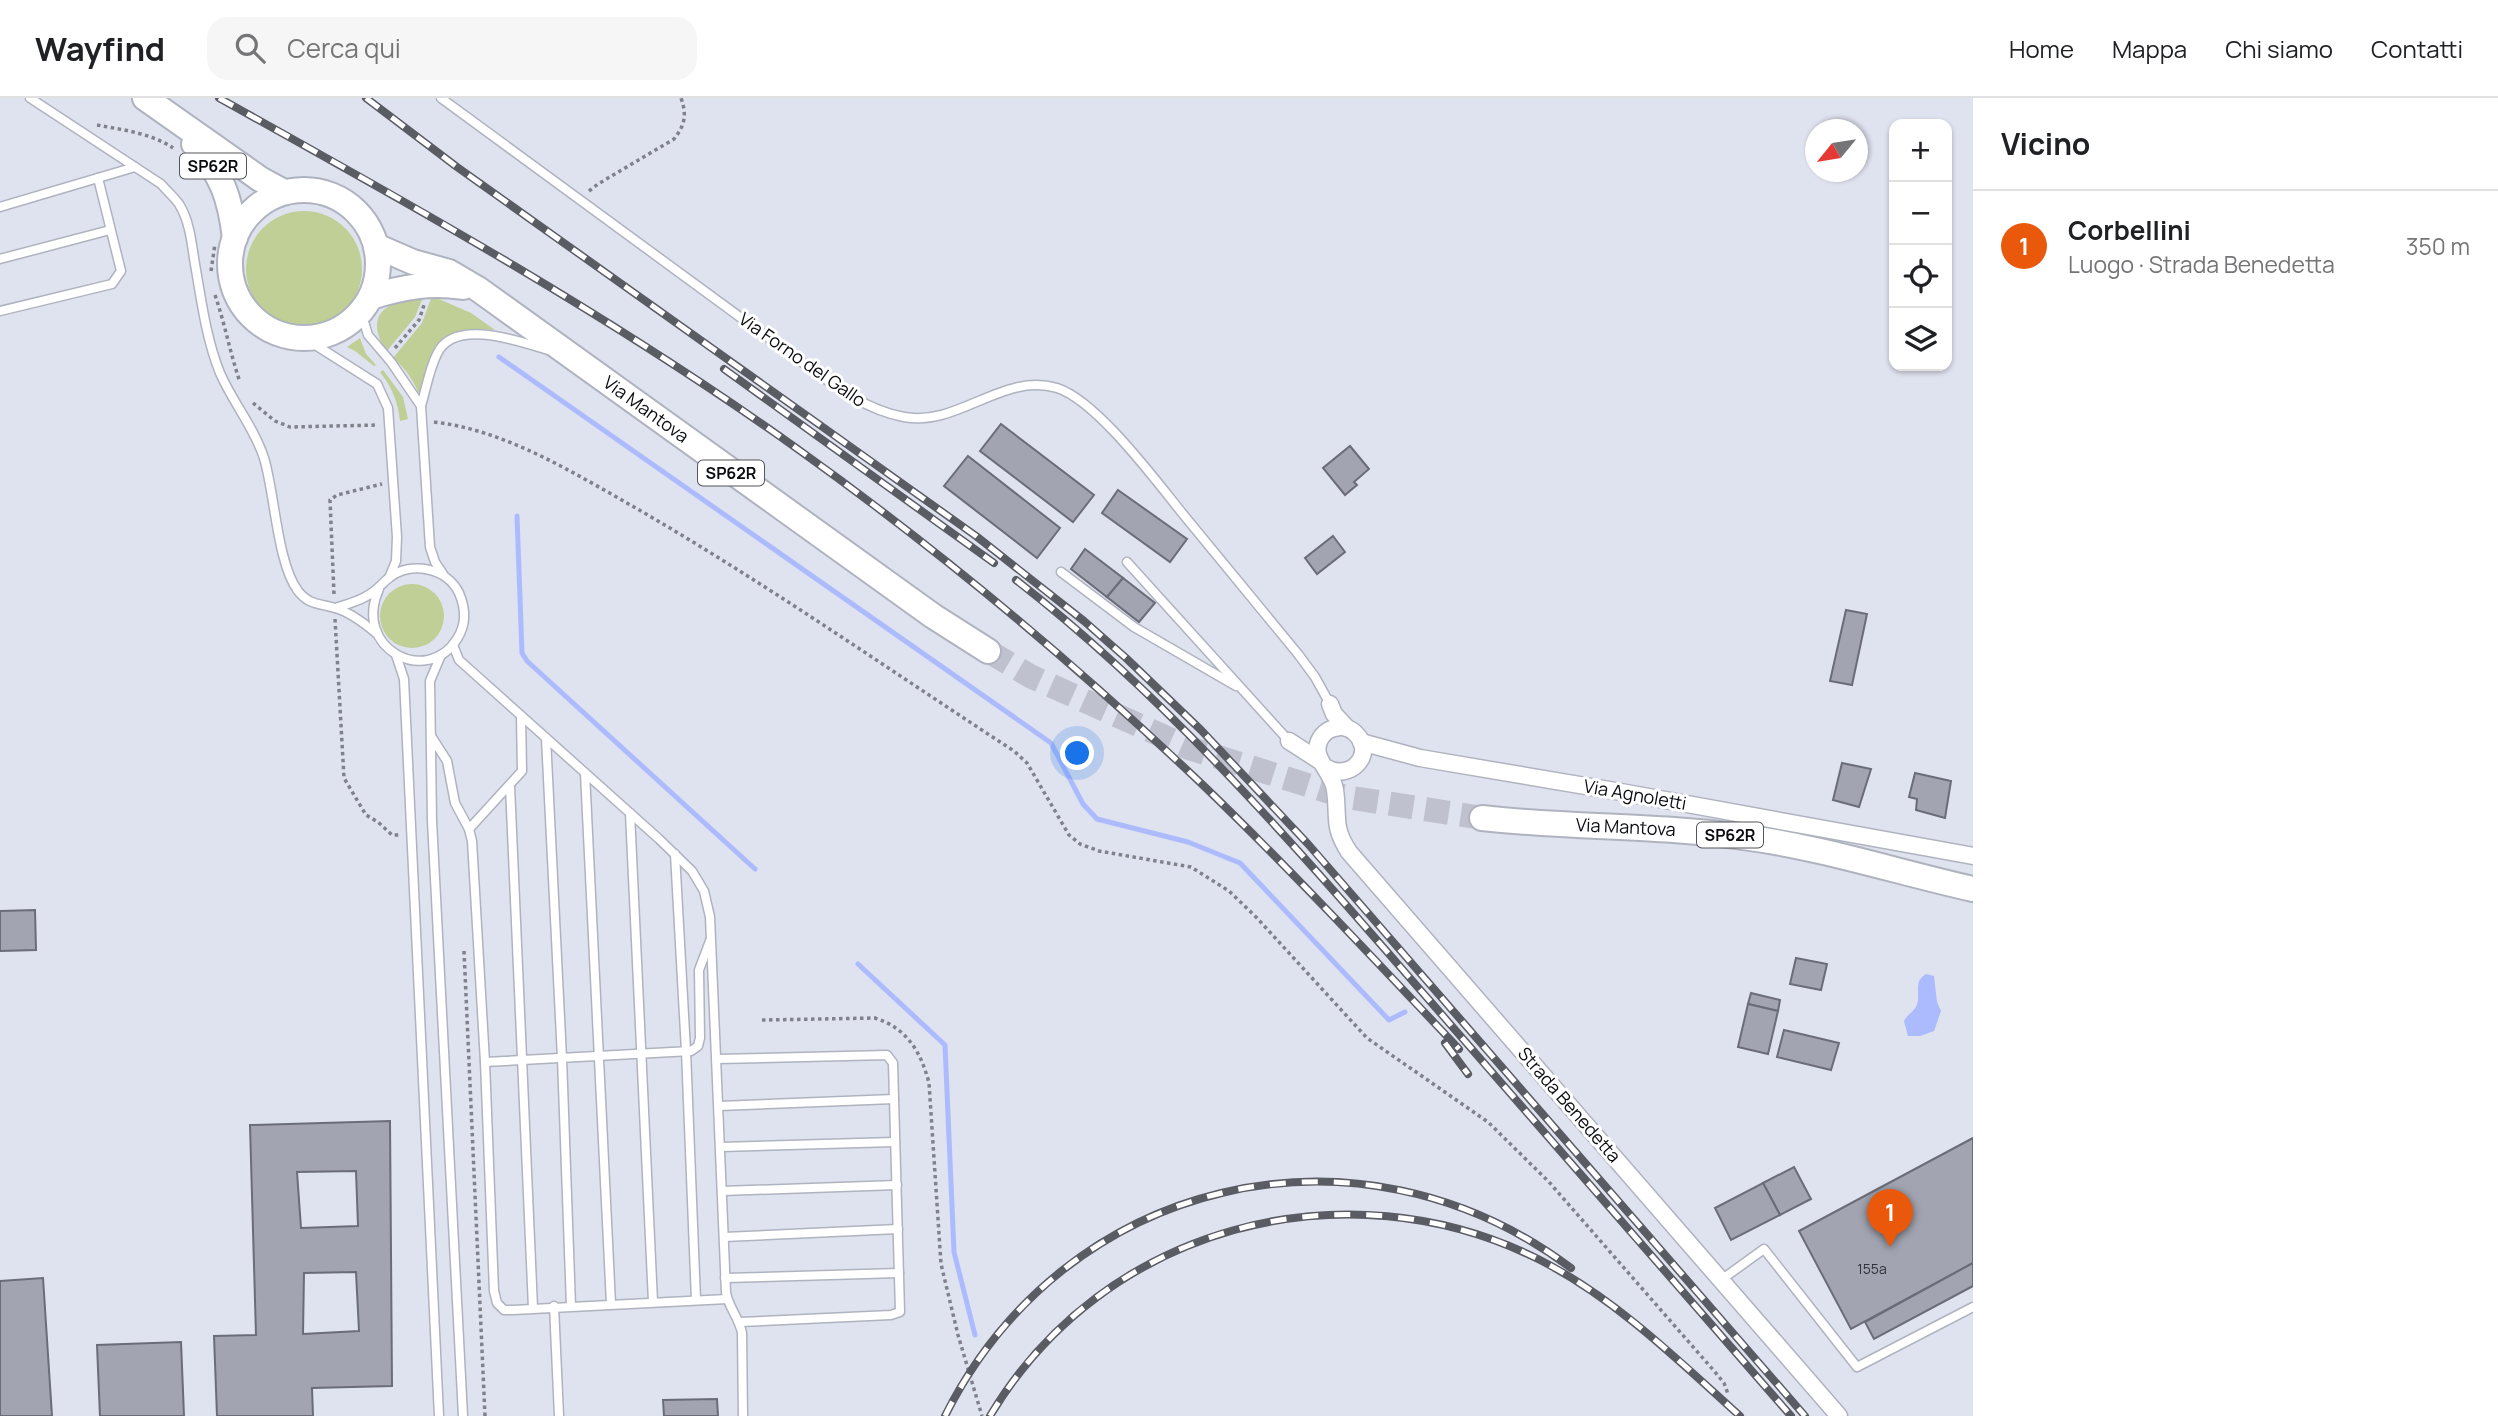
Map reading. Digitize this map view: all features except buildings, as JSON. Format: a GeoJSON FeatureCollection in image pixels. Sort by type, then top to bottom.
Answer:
{"type":"FeatureCollection","features":[{"type":"Feature","properties":{"kind":"main road","name":"SP62R"},"geometry":{"type":"LineString","coordinates":[[153,104],[260,179],[284,192]]}},
{"type":"Feature","properties":{"kind":"main road","name":"SP62R"},"geometry":{"type":"LineString","coordinates":[[153,104],[216,170],[231,208],[226,237],[232,281],[244,307],[265,327],[278,334],[306,339],[337,331],[366,305],[396,289],[430,284],[478,289]]}},
{"type":"Feature","properties":{"kind":"main road","name":"SP62R"},"geometry":{"type":"LineString","coordinates":[[226,237],[254,209],[284,192],[318,191],[341,200],[361,216],[376,246],[379,263],[377,281],[366,305]]}},
{"type":"Feature","properties":{"kind":"main road","name":"Via Mantova"},"geometry":{"type":"LineString","coordinates":[[376,246],[414,262],[449,272],[478,289],[933,617],[988,651]]}},
{"type":"Feature","properties":{"kind":"main road","name":"Via Mantova"},"geometry":{"type":"LineString","coordinates":[[1482,817],[1745,837],[1973,889]]}},
{"type":"Feature","properties":{"kind":"street","name":"Via Forno del Gallo"},"geometry":{"type":"LineString","coordinates":[[1329,704],[1334,714],[1348,728]]}},
{"type":"Feature","properties":{"kind":"street","name":"Via Forno del Gallo"},"geometry":{"type":"LineString","coordinates":[[1329,704],[1330,729]]}},
{"type":"Feature","properties":{"kind":"street"},"geometry":{"type":"LineString","coordinates":[[1322,764],[1317,749],[1318,743],[1330,729],[1348,728],[1353,731],[1361,742],[1362,753],[1355,767],[1335,790]]}},
{"type":"Feature","properties":{"kind":"street"},"geometry":{"type":"LineString","coordinates":[[1289,741],[1318,743]]}},
{"type":"Feature","properties":{"kind":"street","name":"Via Agnoletti"},"geometry":{"type":"LineString","coordinates":[[1289,741],[1338,773],[1381,758],[1420,758]]}},
{"type":"Feature","properties":{"kind":"street","name":"Via Agnoletti"},"geometry":{"type":"LineString","coordinates":[[1361,742],[1420,758],[1973,856]]}},
{"type":"Feature","properties":{"kind":"street","name":"Strada Benedetta"},"geometry":{"type":"LineString","coordinates":[[1322,764],[1331,775],[1335,790],[1336,822],[1340,838],[1349,852],[1839,1413]]}},
{"type":"Feature","properties":{"kind":"lane"},"geometry":{"type":"LineString","coordinates":[[30,98],[161,184],[178,203],[185,217],[219,372],[255,435],[264,459],[283,555],[291,579],[299,593],[309,601],[335,608],[362,621],[376,633]]}},
{"type":"Feature","properties":{"kind":"lane","name":"Via Forno del Gallo"},"geometry":{"type":"LineString","coordinates":[[441,98],[809,367],[848,394],[877,409],[907,418],[941,415],[1014,387],[1036,384],[1059,389],[1083,402],[1122,441],[1298,654],[1315,677],[1329,704]]}},
{"type":"Feature","properties":{"kind":"lane"},"geometry":{"type":"LineString","coordinates":[[0,207],[135,167]]}},
{"type":"Feature","properties":{"kind":"lane"},"geometry":{"type":"LineString","coordinates":[[0,311],[112,284],[121,271],[97,178]]}},
{"type":"Feature","properties":{"kind":"lane"},"geometry":{"type":"LineString","coordinates":[[0,259],[110,230]]}},
{"type":"Feature","properties":{"kind":"lane"},"geometry":{"type":"LineString","coordinates":[[366,305],[368,335],[421,406]]}},
{"type":"Feature","properties":{"kind":"lane"},"geometry":{"type":"LineString","coordinates":[[379,589],[373,603],[372,618],[376,633],[384,646],[396,655],[411,660],[426,660],[441,655],[453,645],[461,632],[464,610],[457,588],[435,562],[430,547],[421,406],[437,351],[451,340],[475,333],[504,337],[569,357]]}},
{"type":"Feature","properties":{"kind":"lane"},"geometry":{"type":"LineString","coordinates":[[306,339],[377,384],[388,408],[397,537],[396,561],[389,578]]}},
{"type":"Feature","properties":{"kind":"lane","name":"Via Agnoletti"},"geometry":{"type":"LineString","coordinates":[[1128,562],[1289,741]]}},
{"type":"Feature","properties":{"kind":"lane"},"geometry":{"type":"LineString","coordinates":[[335,608],[364,598],[402,570],[432,570],[446,577]]}},
{"type":"Feature","properties":{"kind":"lane"},"geometry":{"type":"LineString","coordinates":[[1061,572],[1134,627],[1244,691]]}},
{"type":"Feature","properties":{"kind":"lane"},"geometry":{"type":"LineString","coordinates":[[453,645],[459,660],[675,854],[692,871],[704,891],[710,917],[725,1278],[727,1299],[740,1322],[743,1416]]}},
{"type":"Feature","properties":{"kind":"lane"},"geometry":{"type":"LineString","coordinates":[[396,655],[404,679],[439,1416]]}},
{"type":"Feature","properties":{"kind":"lane"},"geometry":{"type":"LineString","coordinates":[[441,655],[430,681],[432,821],[463,1416]]}},
{"type":"Feature","properties":{"kind":"lane"},"geometry":{"type":"LineString","coordinates":[[469,829],[522,771],[521,716]]}},
{"type":"Feature","properties":{"kind":"lane"},"geometry":{"type":"LineString","coordinates":[[431,737],[447,761],[455,803],[469,829],[472,841],[485,1062],[494,1291],[497,1303],[504,1310],[727,1299]]}},
{"type":"Feature","properties":{"kind":"lane"},"geometry":{"type":"LineString","coordinates":[[546,738],[571,1306]]}},
{"type":"Feature","properties":{"kind":"lane"},"geometry":{"type":"LineString","coordinates":[[585,773],[611,1304]]}},
{"type":"Feature","properties":{"kind":"lane"},"geometry":{"type":"LineString","coordinates":[[510,786],[533,1308]]}},
{"type":"Feature","properties":{"kind":"lane"},"geometry":{"type":"LineString","coordinates":[[630,813],[653,1302]]}},
{"type":"Feature","properties":{"kind":"lane"},"geometry":{"type":"LineString","coordinates":[[675,854],[687,1051],[696,1300]]}},
{"type":"Feature","properties":{"kind":"lane"},"geometry":{"type":"LineString","coordinates":[[485,1062],[687,1051],[698,1046],[699,970],[711,937]]}},
{"type":"Feature","properties":{"kind":"lane"},"geometry":{"type":"LineString","coordinates":[[717,1059],[887,1055],[893,1063],[900,1312],[891,1315],[740,1322]]}},
{"type":"Feature","properties":{"kind":"lane"},"geometry":{"type":"LineString","coordinates":[[719,1106],[894,1099]]}},
{"type":"Feature","properties":{"kind":"lane"},"geometry":{"type":"LineString","coordinates":[[721,1147],[895,1142]]}},
{"type":"Feature","properties":{"kind":"lane"},"geometry":{"type":"LineString","coordinates":[[722,1191],[897,1185]]}},
{"type":"Feature","properties":{"kind":"lane"},"geometry":{"type":"LineString","coordinates":[[724,1237],[898,1229]]}},
{"type":"Feature","properties":{"kind":"lane"},"geometry":{"type":"LineString","coordinates":[[1721,1280],[1764,1248],[1857,1367],[1973,1307]]}},
{"type":"Feature","properties":{"kind":"lane"},"geometry":{"type":"LineString","coordinates":[[725,1278],[899,1273]]}},
{"type":"Feature","properties":{"kind":"lane"},"geometry":{"type":"LineString","coordinates":[[554,1307],[559,1416]]}},
{"type":"Feature","properties":{"kind":"path"},"geometry":{"type":"LineString","coordinates":[[580,200],[598,184],[674,139],[682,130],[685,119],[681,98]]}},
{"type":"Feature","properties":{"kind":"path"},"geometry":{"type":"LineString","coordinates":[[90,124],[162,141],[182,155]]}},
{"type":"Feature","properties":{"kind":"path"},"geometry":{"type":"LineString","coordinates":[[211,275],[211,262],[226,237]]}},
{"type":"Feature","properties":{"kind":"path"},"geometry":{"type":"LineString","coordinates":[[387,358],[419,320],[430,284]]}},
{"type":"Feature","properties":{"kind":"path"},"geometry":{"type":"LineString","coordinates":[[213,291],[222,313],[242,388]]}},
{"type":"Feature","properties":{"kind":"path"},"geometry":{"type":"LineString","coordinates":[[249,397],[255,407],[275,421],[290,427],[390,424]]}},
{"type":"Feature","properties":{"kind":"path"},"geometry":{"type":"LineString","coordinates":[[422,423],[466,426],[530,452],[580,476],[702,546],[1014,751],[1027,763],[1069,835],[1080,844],[1099,851],[1191,867],[1228,891],[1256,917],[1367,1038],[1488,1122],[1549,1182],[1716,1372],[1728,1394]]}},
{"type":"Feature","properties":{"kind":"path"},"geometry":{"type":"LineString","coordinates":[[958,1335],[982,1416]]}},
{"type":"Feature","properties":{"kind":"green space"},"geometry":{"type":"Polygon","coordinates":[[[304,211],[326,216],[345,228],[357,247],[362,269],[357,291],[345,310],[326,322],[304,327],[282,322],[263,310],[251,291],[246,269],[251,247],[263,228],[282,216],[304,211]]]}},
{"type":"Feature","properties":{"kind":"green space"},"geometry":{"type":"Polygon","coordinates":[[[424,295],[415,317],[386,352],[377,326],[383,311],[400,302],[424,295]]]}},
{"type":"Feature","properties":{"kind":"green space"},"geometry":{"type":"Polygon","coordinates":[[[432,296],[471,313],[495,330],[462,331],[440,344],[427,367],[421,398],[410,376],[393,358],[422,323],[432,296]]]}},
{"type":"Feature","properties":{"kind":"green space"},"geometry":{"type":"Polygon","coordinates":[[[360,338],[366,354],[376,365],[347,347],[360,338]]]}},
{"type":"Feature","properties":{"kind":"green space"},"geometry":{"type":"Polygon","coordinates":[[[383,370],[403,397],[408,419],[400,421],[394,395],[380,372],[383,370]]]}},
{"type":"Feature","properties":{"kind":"green space"},"geometry":{"type":"Polygon","coordinates":[[[406,584],[418,584],[435,593],[442,604],[442,628],[435,639],[418,648],[406,648],[394,643],[385,634],[380,622],[380,610],[385,598],[394,589],[406,584]]]}},
{"type":"Feature","properties":{"kind":"water"},"geometry":{"type":"Polygon","coordinates":[[[1926,974],[1934,976],[1937,1002],[1941,1011],[1934,1031],[1920,1036],[1908,1036],[1904,1021],[1916,1007],[1919,981],[1926,974]]]}},
{"type":"Feature","properties":{"kind":"waterway"},"geometry":{"type":"LineString","coordinates":[[499,357],[1051,743],[1083,804],[1097,819],[1188,842],[1240,863],[1389,1020],[1405,1012]]}},
{"type":"Feature","properties":{"kind":"waterway"},"geometry":{"type":"LineString","coordinates":[[517,516],[522,653],[527,661],[755,869]]}},
{"type":"Feature","properties":{"kind":"waterway"},"geometry":{"type":"LineString","coordinates":[[858,964],[945,1045],[954,1252],[975,1335]]}},
{"type":"Feature","properties":{"kind":"tunnel"},"geometry":{"type":"LineString","coordinates":[[988,651],[1030,676],[1189,748],[1346,797],[1482,818]]}},
{"type":"Feature","properties":{"kind":"railway"},"geometry":{"type":"LineString","coordinates":[[219,98],[368,181],[586,309],[729,401],[853,489],[1009,612],[1158,743],[1302,884],[1459,1049]]}},
{"type":"Feature","properties":{"kind":"railway"},"geometry":{"type":"LineString","coordinates":[[366,98],[457,167],[976,536],[1084,621],[1126,658],[1201,730],[1308,844],[1805,1416]]}},
{"type":"Feature","properties":{"kind":"railway"},"geometry":{"type":"LineString","coordinates":[[724,369],[994,563]]}},
{"type":"Feature","properties":{"kind":"railway"},"geometry":{"type":"LineString","coordinates":[[1016,580],[1129,676],[1233,780],[1333,890],[1791,1416]]}},
{"type":"Feature","properties":{"kind":"railway"},"geometry":{"type":"LineString","coordinates":[[1445,1043],[1468,1074]]}},
{"type":"Feature","properties":{"kind":"railway"},"geometry":{"type":"LineString","coordinates":[[945,1416],[997,1335],[1063,1270],[1139,1222],[1222,1193],[1310,1182],[1400,1190],[1488,1219],[1571,1268]]}},
{"type":"Feature","properties":{"kind":"railway"},"geometry":{"type":"LineString","coordinates":[[990,1416],[1038,1351],[1096,1298],[1162,1257],[1234,1230],[1310,1216],[1388,1216],[1465,1231],[1540,1260],[1595,1293],[1620,1312],[1670,1352],[1740,1416]]}},
{"type":"Feature","properties":{"kind":"place","name":"Corbellini"},"geometry":{"type":"Point","coordinates":[1890,1247]}}]}
